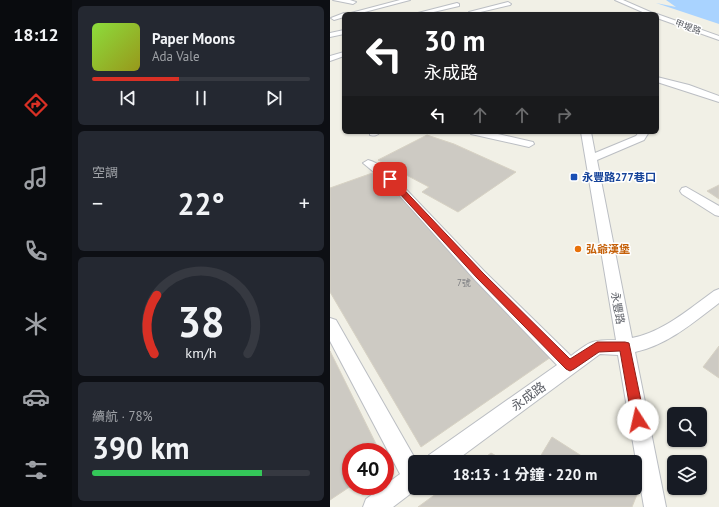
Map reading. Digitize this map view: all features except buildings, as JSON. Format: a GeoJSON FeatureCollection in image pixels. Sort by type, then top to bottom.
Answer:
{"type":"FeatureCollection","features":[{"type":"Feature","properties":{"kind":"street"},"geometry":{"type":"LineString","coordinates":[[336,0],[353,2]]}},
{"type":"Feature","properties":{"kind":"street"},"geometry":{"type":"LineString","coordinates":[[358,12],[407,0]]}},
{"type":"Feature","properties":{"kind":"street"},"geometry":{"type":"LineString","coordinates":[[444,0],[473,12]]}},
{"type":"Feature","properties":{"kind":"street"},"geometry":{"type":"LineString","coordinates":[[618,0],[647,12]]}},
{"type":"Feature","properties":{"kind":"street"},"geometry":{"type":"LineString","coordinates":[[479,12],[508,4]]}},
{"type":"Feature","properties":{"kind":"street"},"geometry":{"type":"LineString","coordinates":[[426,12],[457,5]]}},
{"type":"Feature","properties":{"kind":"street"},"geometry":{"type":"LineString","coordinates":[[334,18],[342,16]]}},
{"type":"Feature","properties":{"kind":"street","name":"甲堤路"},"geometry":{"type":"LineString","coordinates":[[659,17],[719,38]]}},
{"type":"Feature","properties":{"kind":"street"},"geometry":{"type":"LineString","coordinates":[[330,35],[342,32]]}},
{"type":"Feature","properties":{"kind":"street"},"geometry":{"type":"LineString","coordinates":[[330,59],[342,55]]}},
{"type":"Feature","properties":{"kind":"street"},"geometry":{"type":"LineString","coordinates":[[659,80],[686,87],[719,99]]}},
{"type":"Feature","properties":{"kind":"street"},"geometry":{"type":"LineString","coordinates":[[484,134],[529,144]]}},
{"type":"Feature","properties":{"kind":"street","name":"永豐路"},"geometry":{"type":"LineString","coordinates":[[586,134],[655,507]]}},
{"type":"Feature","properties":{"kind":"street"},"geometry":{"type":"LineString","coordinates":[[590,159],[640,138],[643,134]]}},
{"type":"Feature","properties":{"kind":"street"},"geometry":{"type":"LineString","coordinates":[[368,163],[396,185],[480,276],[570,366]]}},
{"type":"Feature","properties":{"kind":"street"},"geometry":{"type":"LineString","coordinates":[[686,191],[719,212]]}},
{"type":"Feature","properties":{"kind":"street","name":"永成路"},"geometry":{"type":"LineString","coordinates":[[446,455],[597,347],[625,347],[646,342],[670,330],[719,295]]}},
{"type":"Feature","properties":{"kind":"street"},"geometry":{"type":"LineString","coordinates":[[330,325],[408,465]]}},
{"type":"Feature","properties":{"kind":"street"},"geometry":{"type":"LineString","coordinates":[[374,507],[408,483]]}},
{"type":"Feature","properties":{"kind":"water"},"geometry":{"type":"Polygon","coordinates":[[[666,0],[719,0],[719,24],[656,3],[676,7],[666,0]]]}},
{"type":"Feature","properties":{"kind":"place","name":"永豐路277巷口"},"geometry":{"type":"Point","coordinates":[574,177]}},
{"type":"Feature","properties":{"kind":"place","name":"弘爺漢堡"},"geometry":{"type":"Point","coordinates":[578,249]}},
{"type":"Feature","properties":{"kind":"route"},"geometry":{"type":"LineString","coordinates":[[390,179],[480,276],[570,366],[597,347],[625,347],[638,420]]}}]}
